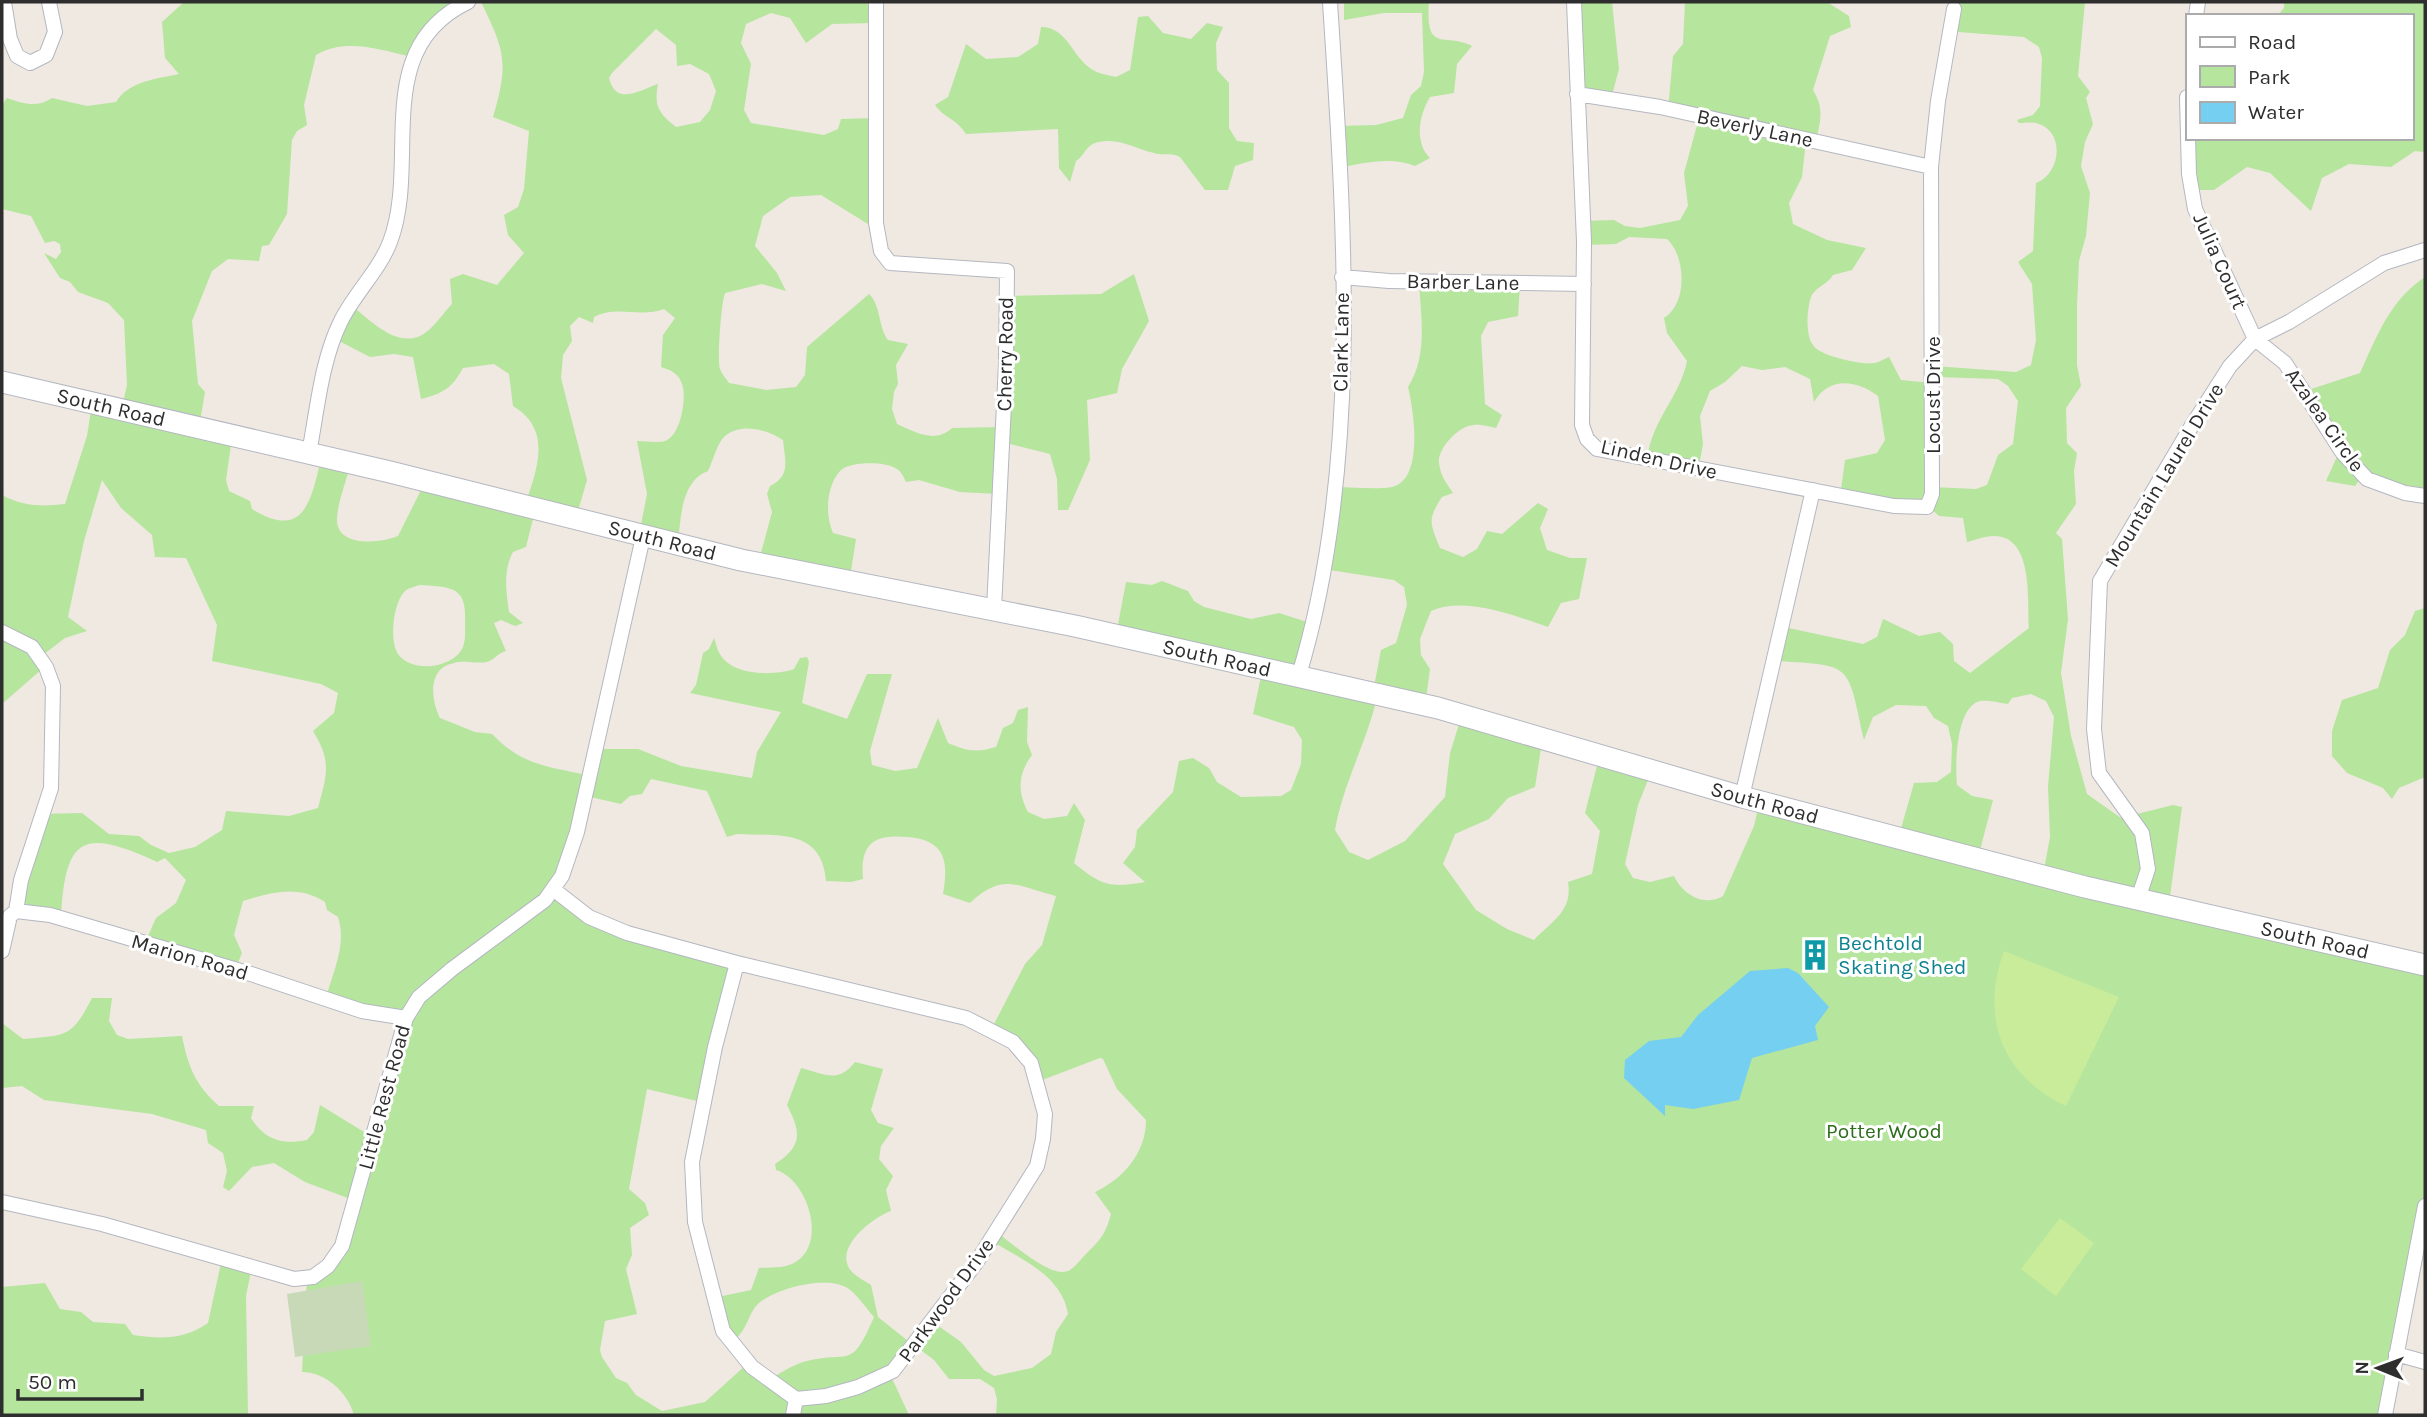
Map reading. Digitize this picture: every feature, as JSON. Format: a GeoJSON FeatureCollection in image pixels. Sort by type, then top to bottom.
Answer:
{"type":"FeatureCollection","features":[{"type":"Feature","properties":{"kind":"street"},"geometry":{"type":"LineString","coordinates":[[3,2],[10,39],[17,56],[30,63],[46,55],[55,32],[49,2]]}},
{"type":"Feature","properties":{"kind":"street"},"geometry":{"type":"LineString","coordinates":[[309,453],[339,326],[390,244],[400,211],[402,113],[415,54],[430,29],[450,10],[468,2]]}},
{"type":"Feature","properties":{"kind":"street","name":"Cherry Road"},"geometry":{"type":"LineString","coordinates":[[876,2],[876,223],[881,251],[890,263],[1007,271],[1006,376],[994,609]]}},
{"type":"Feature","properties":{"kind":"street","name":"Clark Lane"},"geometry":{"type":"LineString","coordinates":[[1298,678],[1309,641],[1336,492],[1343,218],[1330,2]]}},
{"type":"Feature","properties":{"kind":"street","name":"Linden Drive"},"geometry":{"type":"LineString","coordinates":[[1574,2],[1584,284],[1582,425],[1587,439],[1597,449],[1813,491]]}},
{"type":"Feature","properties":{"kind":"street"},"geometry":{"type":"LineString","coordinates":[[1931,167],[1938,101],[1954,9]]}},
{"type":"Feature","properties":{"kind":"street","name":"Beverly Lane"},"geometry":{"type":"LineString","coordinates":[[1577,94],[1660,107],[1931,167]]}},
{"type":"Feature","properties":{"kind":"street","name":"Julia Court"},"geometry":{"type":"LineString","coordinates":[[2188,140],[2189,174],[2195,209],[2255,339]]}},
{"type":"Feature","properties":{"kind":"street","name":"Locust Drive"},"geometry":{"type":"LineString","coordinates":[[1813,491],[1894,506],[1927,507],[1930,499],[1934,437],[1931,167]]}},
{"type":"Feature","properties":{"kind":"street"},"geometry":{"type":"LineString","coordinates":[[2255,339],[2289,322],[2384,263],[2425,250]]}},
{"type":"Feature","properties":{"kind":"street","name":"Barber Lane"},"geometry":{"type":"LineString","coordinates":[[1342,277],[1389,281],[1584,284]]}},
{"type":"Feature","properties":{"kind":"street","name":"Azalea Circle"},"geometry":{"type":"LineString","coordinates":[[2255,339],[2285,363],[2342,452],[2367,479],[2405,493],[2425,496]]}},
{"type":"Feature","properties":{"kind":"street","name":"Mountain Laurel Drive"},"geometry":{"type":"LineString","coordinates":[[2138,899],[2148,869],[2142,833],[2099,773],[2094,729],[2100,581],[2230,366],[2255,339]]}},
{"type":"Feature","properties":{"kind":"street","name":"South Road"},"geometry":{"type":"LineString","coordinates":[[2,382],[309,453],[741,560],[994,609],[1438,708],[1742,797],[2138,899],[2425,965]]}},
{"type":"Feature","properties":{"kind":"street"},"geometry":{"type":"LineString","coordinates":[[1742,797],[1813,491]]}},
{"type":"Feature","properties":{"kind":"street","name":"Little Rest Road"},"geometry":{"type":"LineString","coordinates":[[2,1202],[102,1224],[283,1277],[313,1277],[328,1266],[342,1245],[406,1017],[419,997],[504,928],[545,900],[562,877],[577,832],[643,537]]}},
{"type":"Feature","properties":{"kind":"street"},"geometry":{"type":"LineString","coordinates":[[2,632],[32,648],[46,667],[53,686],[51,788],[24,869],[16,911],[10,916],[2,951]]}},
{"type":"Feature","properties":{"kind":"street","name":"Parkwood Drive"},"geometry":{"type":"LineString","coordinates":[[553,889],[589,916],[627,933],[737,963],[930,1008],[992,1029],[1013,1042],[1031,1063],[1045,1114],[1043,1139],[1030,1177],[976,1263],[893,1371],[858,1387],[827,1396],[796,1399]]}},
{"type":"Feature","properties":{"kind":"street","name":"Marion Road"},"geometry":{"type":"LineString","coordinates":[[16,911],[50,915],[251,974],[362,1011],[406,1017]]}},
{"type":"Feature","properties":{"kind":"street"},"geometry":{"type":"LineString","coordinates":[[737,963],[712,1060],[692,1162],[695,1222],[723,1331],[752,1367],[796,1399],[793,1415]]}},
{"type":"Feature","properties":{"kind":"street"},"geometry":{"type":"LineString","coordinates":[[2385,1415],[2425,1206]]}},
{"type":"Feature","properties":{"kind":"street"},"geometry":{"type":"LineString","coordinates":[[2396,1354],[2425,1362]]}},
{"type":"Feature","properties":{"kind":"green space","name":"Potter Wood"},"geometry":{"type":"Polygon","coordinates":[[[184,2],[468,2],[411,57],[375,48],[350,46],[316,55],[304,105],[307,125],[297,131],[292,140],[287,214],[269,245],[262,246],[259,261],[228,259],[212,271],[192,321],[198,384],[205,392],[199,427],[232,438],[226,480],[229,491],[250,501],[252,509],[269,518],[283,521],[302,512],[313,489],[321,459],[350,466],[338,507],[339,529],[352,539],[372,541],[398,536],[425,482],[525,505],[537,464],[538,438],[525,416],[513,406],[509,374],[494,364],[463,368],[447,389],[421,399],[413,357],[394,354],[370,357],[339,341],[352,306],[392,335],[401,338],[420,336],[433,326],[452,304],[450,279],[463,274],[497,285],[524,253],[508,235],[504,215],[518,207],[524,189],[529,131],[493,117],[503,70],[502,58],[500,46],[481,2],[876,2],[872,23],[832,24],[806,43],[790,18],[771,13],[746,24],[741,43],[751,64],[744,110],[751,123],[824,135],[838,129],[841,119],[874,118],[876,229],[821,195],[790,197],[763,216],[755,246],[777,273],[786,291],[762,284],[725,293],[720,332],[720,369],[729,383],[766,390],[796,387],[805,375],[807,347],[869,294],[876,304],[888,340],[908,344],[896,365],[898,384],[892,409],[897,424],[932,436],[952,428],[1000,427],[1006,296],[1101,294],[1134,274],[1149,321],[1122,369],[1117,393],[1087,400],[1090,460],[1068,510],[1058,510],[1057,479],[1050,454],[1002,442],[998,494],[960,492],[919,480],[906,482],[897,469],[877,463],[851,465],[840,471],[835,478],[828,501],[833,533],[856,539],[850,578],[758,564],[772,512],[767,494],[770,486],[784,473],[785,455],[783,440],[770,433],[747,428],[732,432],[722,439],[708,471],[692,483],[684,501],[678,542],[639,535],[647,494],[637,441],[662,442],[671,438],[679,424],[683,406],[681,381],[674,373],[661,367],[663,335],[675,318],[664,309],[611,312],[594,317],[593,323],[579,317],[570,326],[572,341],[563,355],[561,378],[587,480],[576,518],[535,511],[526,547],[513,552],[507,574],[509,612],[523,623],[515,626],[501,620],[494,623],[506,651],[492,660],[454,663],[439,671],[433,686],[435,703],[440,718],[475,732],[492,734],[524,758],[559,769],[586,775],[592,749],[638,749],[681,766],[752,778],[757,752],[781,712],[690,693],[696,685],[703,653],[709,649],[714,638],[726,661],[743,670],[765,673],[786,671],[794,669],[800,658],[807,657],[809,662],[802,703],[847,719],[867,674],[892,674],[870,751],[872,765],[895,771],[917,768],[938,718],[948,743],[966,749],[983,750],[996,747],[1003,728],[1013,723],[1018,710],[1028,707],[1027,742],[1032,755],[1022,776],[1024,804],[1028,812],[1044,819],[1067,816],[1074,803],[1085,820],[1074,863],[1092,877],[1115,885],[1145,882],[1123,863],[1135,847],[1137,830],[1173,792],[1179,761],[1193,758],[1209,768],[1217,782],[1241,797],[1281,796],[1291,790],[1301,764],[1302,740],[1294,727],[1253,714],[1262,672],[1116,635],[1126,582],[1152,585],[1162,581],[1188,591],[1194,601],[1204,607],[1251,619],[1279,613],[1310,623],[1297,678],[1373,692],[1381,650],[1396,643],[1407,605],[1404,587],[1394,580],[1323,569],[1336,487],[1392,487],[1402,482],[1409,472],[1413,459],[1414,427],[1408,387],[1418,363],[1422,336],[1419,282],[1520,286],[1518,316],[1488,322],[1481,336],[1485,404],[1502,415],[1496,428],[1468,426],[1456,433],[1446,444],[1439,457],[1440,467],[1453,493],[1442,497],[1437,505],[1432,517],[1432,527],[1440,548],[1463,557],[1477,549],[1487,531],[1502,534],[1538,503],[1548,509],[1540,528],[1547,550],[1570,558],[1587,558],[1579,599],[1561,603],[1548,627],[1490,609],[1459,606],[1431,611],[1420,639],[1421,655],[1430,669],[1425,706],[1377,698],[1343,796],[1335,830],[1349,852],[1368,860],[1405,841],[1445,797],[1450,753],[1461,718],[1542,742],[1535,787],[1508,798],[1489,819],[1455,834],[1443,864],[1476,910],[1507,929],[1534,940],[1560,915],[1567,901],[1568,882],[1592,874],[1600,831],[1585,813],[1599,758],[1650,775],[1638,805],[1625,864],[1633,878],[1650,882],[1674,876],[1688,894],[1702,900],[1723,896],[1754,826],[1759,804],[1898,839],[1914,783],[1937,782],[1951,772],[1952,744],[1948,726],[1934,718],[1926,706],[1896,705],[1873,717],[1864,740],[1854,696],[1843,673],[1820,664],[1775,661],[1784,627],[1863,644],[1877,637],[1883,619],[1919,636],[1940,632],[1953,644],[1954,661],[1970,673],[2029,628],[2026,572],[2016,547],[2007,539],[1991,536],[1967,542],[1963,518],[1939,516],[1928,506],[1840,497],[1845,460],[1877,453],[1885,440],[1878,396],[1861,387],[1835,384],[1820,394],[1814,402],[1810,379],[1785,367],[1762,370],[1742,366],[1725,382],[1710,391],[1700,416],[1703,444],[1699,466],[1647,459],[1655,431],[1678,386],[1687,361],[1667,333],[1664,318],[1672,311],[1681,291],[1678,257],[1667,239],[1629,237],[1616,244],[1583,245],[1582,221],[1614,220],[1625,226],[1640,228],[1680,220],[1688,206],[1684,173],[1699,118],[1668,109],[1673,56],[1683,44],[1685,2],[1827,2],[1849,16],[1851,27],[1830,36],[1813,90],[1820,108],[1818,133],[1816,140],[1806,141],[1802,177],[1789,203],[1793,224],[1827,240],[1866,248],[1852,270],[1833,275],[1813,294],[1808,315],[1810,340],[1823,353],[1851,361],[1868,363],[1889,357],[1901,380],[1932,383],[1932,487],[1976,489],[1987,485],[1998,455],[2013,444],[2018,401],[2008,386],[1998,379],[1936,377],[1934,366],[2016,372],[2031,365],[2036,340],[2032,284],[2018,262],[2033,251],[2036,183],[2051,171],[2057,152],[2056,143],[2046,127],[2036,123],[2019,123],[2017,120],[2033,115],[2040,106],[2042,58],[2039,47],[2024,37],[1958,32],[1956,30],[1960,4],[2085,2],[2078,76],[2090,92],[2086,98],[2093,124],[2085,142],[2081,166],[2090,193],[2086,236],[2079,261],[2077,365],[2081,386],[2066,408],[2067,443],[2077,453],[2074,471],[2076,504],[2056,533],[2062,539],[2068,619],[2061,673],[2071,736],[2087,794],[2121,818],[2173,805],[2182,807],[2169,904],[2425,965],[2425,1196],[2383,1415],[996,1415],[997,1399],[994,1388],[980,1379],[949,1379],[934,1360],[914,1345],[890,1374],[909,1415],[354,1415],[347,1399],[335,1385],[319,1376],[302,1372],[307,1280],[340,1247],[353,1200],[305,1182],[274,1163],[252,1167],[229,1191],[223,1187],[227,1171],[223,1153],[208,1143],[206,1130],[152,1114],[44,1100],[22,1086],[2,1088],[2,1023],[23,1039],[58,1035],[72,1028],[92,998],[112,998],[109,1021],[117,1035],[128,1039],[182,1036],[190,1066],[204,1090],[219,1106],[254,1106],[251,1118],[268,1136],[290,1142],[307,1140],[314,1132],[320,1105],[369,1135],[403,1023],[326,998],[340,948],[338,917],[327,910],[325,902],[305,893],[275,893],[243,901],[234,935],[242,953],[235,970],[145,943],[156,918],[176,903],[186,880],[165,858],[157,862],[111,845],[95,843],[83,846],[74,855],[67,870],[61,918],[14,911],[42,814],[82,813],[109,834],[139,836],[169,853],[195,847],[222,830],[226,811],[289,816],[318,808],[325,777],[323,751],[313,731],[334,713],[338,693],[321,684],[212,661],[217,625],[186,558],[155,557],[152,535],[121,508],[102,480],[84,541],[68,617],[87,631],[65,638],[39,658],[42,669],[2,704],[2,495],[32,505],[65,504],[87,436],[92,404],[122,407],[127,385],[124,320],[108,303],[78,292],[70,282],[60,278],[44,253],[56,259],[61,252],[60,244],[54,241],[45,243],[31,216],[2,209],[2,105],[7,98],[30,104],[52,98],[87,106],[116,102],[128,89],[136,85],[179,74],[165,58],[162,22],[184,2]],[[656,29],[609,78],[612,87],[622,94],[636,93],[658,84],[657,104],[665,117],[676,127],[700,122],[710,110],[716,91],[709,74],[690,64],[677,66],[676,45],[656,29]],[[419,585],[408,589],[401,597],[395,613],[393,631],[398,654],[404,660],[422,666],[451,660],[465,641],[463,600],[454,590],[447,588],[419,585]],[[2031,694],[2012,698],[2008,704],[1978,702],[1969,709],[1958,741],[1957,785],[1972,796],[1993,800],[1978,858],[2043,875],[2050,837],[2048,786],[2054,717],[2046,701],[2031,694]],[[651,779],[642,794],[630,796],[621,804],[586,796],[554,886],[588,918],[736,966],[701,1102],[647,1089],[629,1189],[645,1203],[649,1215],[630,1228],[632,1255],[626,1269],[637,1314],[605,1321],[600,1350],[616,1378],[627,1383],[636,1395],[662,1411],[705,1402],[746,1365],[768,1380],[803,1362],[847,1356],[859,1346],[874,1317],[849,1289],[840,1285],[816,1283],[775,1293],[757,1305],[741,1333],[730,1344],[713,1298],[751,1290],[759,1268],[788,1265],[806,1252],[811,1240],[809,1211],[797,1185],[776,1170],[775,1164],[791,1151],[797,1138],[795,1123],[787,1105],[801,1068],[831,1076],[843,1073],[855,1062],[883,1069],[871,1110],[878,1123],[894,1128],[881,1146],[879,1159],[893,1176],[886,1190],[891,1211],[865,1227],[850,1244],[847,1254],[847,1263],[852,1272],[871,1285],[878,1317],[913,1345],[933,1322],[961,1342],[984,1370],[994,1376],[1032,1368],[1051,1354],[1056,1332],[1068,1314],[1064,1301],[1050,1280],[1030,1264],[995,1243],[996,1232],[1043,1266],[1062,1272],[1070,1270],[1107,1227],[1111,1214],[1095,1192],[1115,1180],[1131,1163],[1142,1143],[1146,1120],[1117,1089],[1103,1059],[1037,1082],[1029,1064],[992,1028],[1025,964],[1042,945],[1056,896],[1010,884],[992,887],[970,903],[943,894],[945,871],[942,854],[930,842],[907,837],[885,837],[871,844],[864,857],[863,879],[851,882],[826,881],[823,864],[807,843],[782,836],[737,834],[727,837],[707,791],[651,779]]]}},
{"type":"Feature","properties":{"kind":"green space"},"geometry":{"type":"Polygon","coordinates":[[[1344,2],[1429,2],[1430,29],[1434,36],[1472,46],[1457,64],[1454,93],[1430,97],[1426,104],[1420,136],[1430,158],[1415,166],[1387,161],[1338,168],[1337,126],[1376,125],[1403,118],[1411,95],[1421,86],[1424,72],[1422,13],[1384,13],[1344,20],[1344,2]]]}},
{"type":"Feature","properties":{"kind":"green space"},"geometry":{"type":"Polygon","coordinates":[[[1572,2],[1612,2],[1619,69],[1611,99],[1582,96],[1572,2]]]}},
{"type":"Feature","properties":{"kind":"green space"},"geometry":{"type":"Polygon","coordinates":[[[2284,2],[2425,2],[2425,152],[2415,151],[2391,167],[2349,164],[2322,178],[2311,211],[2270,173],[2247,167],[2214,190],[2195,190],[2187,140],[2413,140],[2413,14],[2279,14],[2284,8],[2284,2]]]}},
{"type":"Feature","properties":{"kind":"green space"},"geometry":{"type":"Polygon","coordinates":[[[1148,16],[1163,33],[1191,39],[1207,23],[1223,27],[1216,43],[1217,70],[1229,83],[1229,128],[1237,141],[1254,143],[1253,160],[1235,166],[1228,190],[1205,190],[1180,157],[1157,154],[1112,141],[1089,146],[1076,161],[1070,182],[1059,168],[1058,129],[966,134],[935,105],[948,97],[966,44],[986,59],[1018,57],[1038,44],[1041,27],[1050,28],[1064,37],[1086,65],[1116,77],[1130,70],[1138,17],[1148,16]]]}},
{"type":"Feature","properties":{"kind":"green space"},"geometry":{"type":"Polygon","coordinates":[[[2425,277],[2425,488],[2361,478],[2355,486],[2326,481],[2340,450],[2299,393],[2360,373],[2379,332],[2402,296],[2425,277]]]}},
{"type":"Feature","properties":{"kind":"green space"},"geometry":{"type":"Polygon","coordinates":[[[2425,608],[2425,777],[2399,788],[2392,799],[2383,788],[2347,773],[2332,756],[2332,731],[2342,700],[2378,688],[2390,650],[2405,635],[2415,611],[2425,608]]]}},
{"type":"Feature","properties":{"kind":"green space"},"geometry":{"type":"Polygon","coordinates":[[[2004,951],[2119,997],[2066,1106],[2026,1078],[2011,1061],[2002,1042],[1996,1021],[1994,998],[2004,951]]]}},
{"type":"Feature","properties":{"kind":"green space"},"geometry":{"type":"Polygon","coordinates":[[[2060,1218],[2094,1243],[2056,1296],[2021,1269],[2060,1218]]]}},
{"type":"Feature","properties":{"kind":"green space"},"geometry":{"type":"Polygon","coordinates":[[[221,1263],[251,1271],[246,1296],[248,1415],[2,1415],[2,1287],[45,1283],[60,1309],[81,1312],[93,1322],[125,1324],[133,1335],[172,1337],[190,1333],[208,1323],[221,1263]]]}},
{"type":"Feature","properties":{"kind":"green space"},"geometry":{"type":"Polygon","coordinates":[[[362,1281],[371,1346],[295,1357],[287,1294],[362,1281]]]}},
{"type":"Feature","properties":{"kind":"water"},"geometry":{"type":"Polygon","coordinates":[[[1788,968],[1798,973],[1829,1007],[1815,1026],[1818,1040],[1752,1058],[1739,1100],[1693,1109],[1665,1105],[1665,1116],[1624,1078],[1625,1060],[1649,1041],[1681,1037],[1698,1015],[1750,971],[1788,968]]]}},
{"type":"Feature","properties":{"kind":"place","name":"Bechtold Skating Shed"},"geometry":{"type":"Point","coordinates":[1815,955]}}]}
